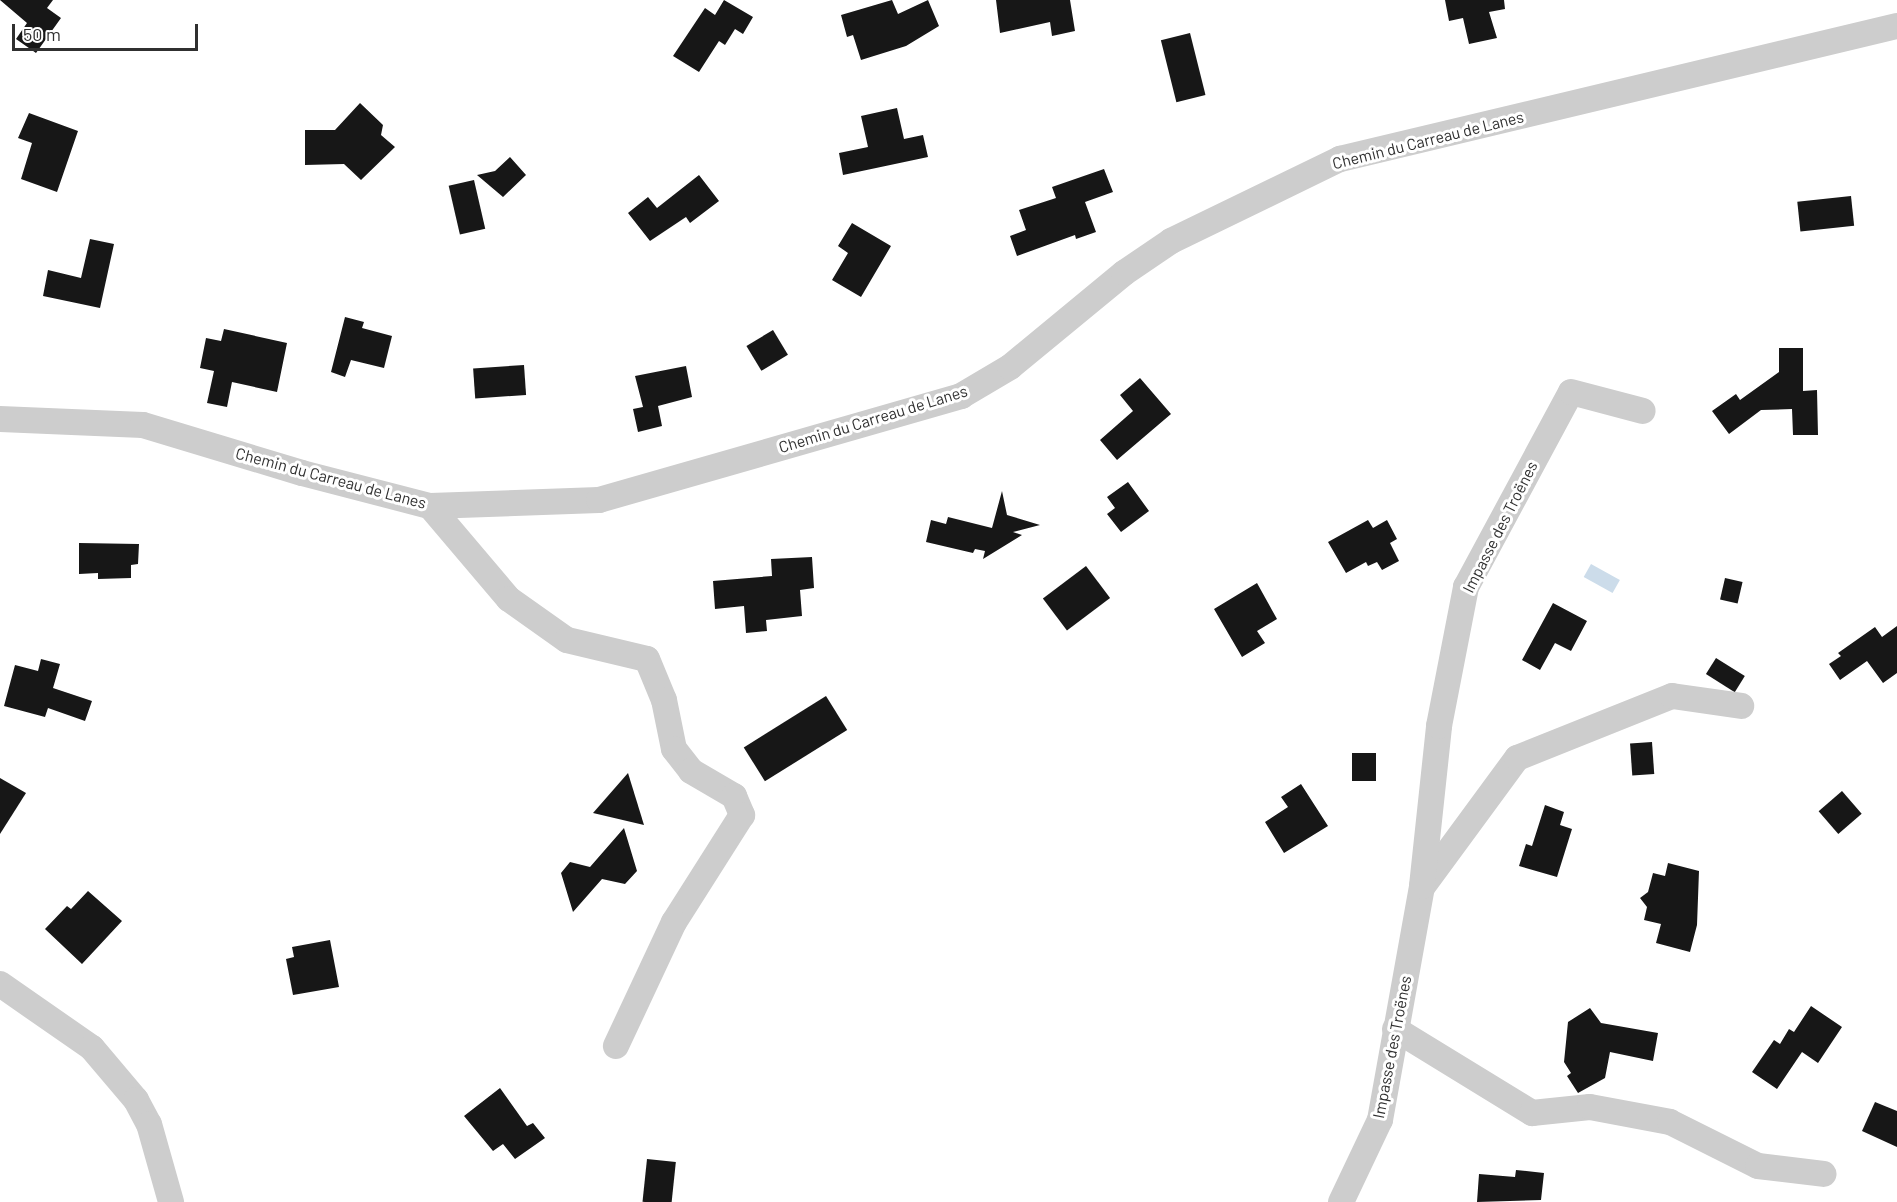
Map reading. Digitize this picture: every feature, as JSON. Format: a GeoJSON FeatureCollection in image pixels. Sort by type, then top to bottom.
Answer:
{"type":"FeatureCollection","features":[{"type":"Feature","properties":{"kind":"street","name":"Chemin du Carreau de Lanes"},"geometry":{"type":"LineString","coordinates":[[0,419],[143,425],[302,473],[430,506],[599,500],[961,396],[1010,367],[1124,273],[1171,241],[1340,159],[1897,26]]}},
{"type":"Feature","properties":{"kind":"street","name":"Impasse des Troënes"},"geometry":{"type":"LineString","coordinates":[[1341,1202],[1380,1120],[1422,886],[1439,726],[1466,586],[1571,392],[1643,411]]}},
{"type":"Feature","properties":{"kind":"street"},"geometry":{"type":"LineString","coordinates":[[430,506],[509,599],[528,613],[567,640],[647,659],[664,699],[674,749],[691,771],[734,796],[742,815],[674,922],[616,1046]]}},
{"type":"Feature","properties":{"kind":"street","name":"Impasse des Troënes"},"geometry":{"type":"LineString","coordinates":[[1422,886],[1517,758],[1672,696],[1741,706]]}},
{"type":"Feature","properties":{"kind":"street"},"geometry":{"type":"LineString","coordinates":[[0,984],[92,1048],[136,1100],[149,1124],[171,1202]]}},
{"type":"Feature","properties":{"kind":"street"},"geometry":{"type":"LineString","coordinates":[[1395,1029],[1532,1113],[1590,1107],[1670,1122],[1758,1166],[1824,1174]]}},
{"type":"Feature","properties":{"kind":"water"},"geometry":{"type":"Polygon","coordinates":[[[1591,564],[1620,580],[1613,593],[1584,577],[1591,564]]]}},
{"type":"Feature","properties":{"kind":"building"},"geometry":{"type":"Polygon","coordinates":[[[0,0],[53,0],[47,8],[61,18],[36,53],[16,39],[27,23],[0,0]]]}},
{"type":"Feature","properties":{"kind":"building"},"geometry":{"type":"Polygon","coordinates":[[[724,0],[753,17],[743,34],[735,29],[725,45],[719,41],[699,72],[673,56],[705,8],[715,15],[724,0]]]}},
{"type":"Feature","properties":{"kind":"building"},"geometry":{"type":"Polygon","coordinates":[[[892,0],[898,14],[928,0],[939,26],[906,46],[861,60],[853,35],[847,37],[841,15],[892,0]]]}},
{"type":"Feature","properties":{"kind":"building"},"geometry":{"type":"Polygon","coordinates":[[[996,0],[1070,0],[1075,31],[1052,36],[1050,22],[1000,33],[996,0]]]}},
{"type":"Feature","properties":{"kind":"building"},"geometry":{"type":"Polygon","coordinates":[[[1445,0],[1504,0],[1505,9],[1489,12],[1497,38],[1469,44],[1463,18],[1449,21],[1445,0]]]}},
{"type":"Feature","properties":{"kind":"building"},"geometry":{"type":"Polygon","coordinates":[[[1190,33],[1205,95],[1176,102],[1161,40],[1190,33]]]}},
{"type":"Feature","properties":{"kind":"building"},"geometry":{"type":"Polygon","coordinates":[[[360,103],[383,125],[381,135],[395,147],[361,180],[344,164],[305,165],[305,130],[335,130],[360,103]]]}},
{"type":"Feature","properties":{"kind":"building"},"geometry":{"type":"Polygon","coordinates":[[[897,108],[904,139],[923,135],[928,157],[843,175],[839,153],[868,147],[861,116],[897,108]]]}},
{"type":"Feature","properties":{"kind":"building"},"geometry":{"type":"Polygon","coordinates":[[[29,113],[78,131],[57,192],[21,179],[32,143],[18,138],[29,113]]]}},
{"type":"Feature","properties":{"kind":"building"},"geometry":{"type":"Polygon","coordinates":[[[510,157],[526,175],[503,197],[477,175],[495,171],[510,157]]]}},
{"type":"Feature","properties":{"kind":"building"},"geometry":{"type":"Polygon","coordinates":[[[1104,169],[1113,192],[1085,202],[1096,232],[1076,239],[1075,235],[1017,256],[1010,236],[1026,230],[1019,210],[1056,198],[1052,187],[1104,169]]]}},
{"type":"Feature","properties":{"kind":"building"},"geometry":{"type":"Polygon","coordinates":[[[699,175],[719,201],[690,223],[686,217],[650,241],[628,213],[648,197],[657,208],[699,175]]]}},
{"type":"Feature","properties":{"kind":"building"},"geometry":{"type":"Polygon","coordinates":[[[474,180],[485,229],[460,235],[449,186],[474,180]]]}},
{"type":"Feature","properties":{"kind":"building"},"geometry":{"type":"Polygon","coordinates":[[[1851,196],[1854,226],[1800,231],[1797,202],[1851,196]]]}},
{"type":"Feature","properties":{"kind":"building"},"geometry":{"type":"Polygon","coordinates":[[[852,223],[891,246],[861,297],[832,280],[848,253],[838,246],[852,223]]]}},
{"type":"Feature","properties":{"kind":"building"},"geometry":{"type":"Polygon","coordinates":[[[90,239],[114,244],[100,308],[43,296],[48,270],[81,278],[90,239]]]}},
{"type":"Feature","properties":{"kind":"building"},"geometry":{"type":"Polygon","coordinates":[[[345,317],[364,322],[362,328],[392,336],[384,368],[351,360],[345,377],[331,372],[345,317]]]}},
{"type":"Feature","properties":{"kind":"building"},"geometry":{"type":"Polygon","coordinates":[[[224,329],[287,343],[277,392],[232,382],[227,407],[207,403],[214,371],[200,368],[206,338],[221,341],[224,329]]]}},
{"type":"Feature","properties":{"kind":"building"},"geometry":{"type":"Polygon","coordinates":[[[773,330],[788,355],[761,371],[746,346],[773,330]]]}},
{"type":"Feature","properties":{"kind":"building"},"geometry":{"type":"Polygon","coordinates":[[[1779,348],[1803,348],[1803,391],[1817,390],[1818,435],[1793,435],[1792,409],[1761,410],[1729,434],[1712,411],[1736,394],[1740,400],[1779,372],[1779,348]]]}},
{"type":"Feature","properties":{"kind":"building"},"geometry":{"type":"Polygon","coordinates":[[[524,365],[526,395],[475,398],[473,369],[524,365]]]}},
{"type":"Feature","properties":{"kind":"building"},"geometry":{"type":"Polygon","coordinates":[[[686,366],[692,397],[658,406],[662,426],[638,432],[633,409],[643,407],[635,376],[686,366]]]}},
{"type":"Feature","properties":{"kind":"building"},"geometry":{"type":"Polygon","coordinates":[[[1140,378],[1171,414],[1117,460],[1100,440],[1133,411],[1120,395],[1140,378]]]}},
{"type":"Feature","properties":{"kind":"building"},"geometry":{"type":"Polygon","coordinates":[[[1128,482],[1149,511],[1121,532],[1107,514],[1115,508],[1107,497],[1128,482]]]}},
{"type":"Feature","properties":{"kind":"building"},"geometry":{"type":"Polygon","coordinates":[[[1002,491],[1007,515],[1040,525],[1013,532],[1022,535],[983,559],[985,551],[975,549],[973,553],[926,542],[931,520],[946,524],[948,517],[992,528],[1002,491]]]}},
{"type":"Feature","properties":{"kind":"building"},"geometry":{"type":"Polygon","coordinates":[[[1368,520],[1373,528],[1387,520],[1397,539],[1390,543],[1399,561],[1382,570],[1377,562],[1368,566],[1366,562],[1346,573],[1328,542],[1368,520]]]}},
{"type":"Feature","properties":{"kind":"building"},"geometry":{"type":"Polygon","coordinates":[[[79,543],[139,544],[138,564],[131,565],[131,578],[98,579],[98,573],[79,574],[79,543]]]}},
{"type":"Feature","properties":{"kind":"building"},"geometry":{"type":"Polygon","coordinates":[[[812,557],[814,588],[800,590],[802,616],[766,620],[767,631],[746,633],[744,606],[715,609],[713,581],[772,576],[771,559],[812,557]]]}},
{"type":"Feature","properties":{"kind":"building"},"geometry":{"type":"Polygon","coordinates":[[[1086,566],[1110,598],[1067,630],[1043,598],[1086,566]]]}},
{"type":"Feature","properties":{"kind":"building"},"geometry":{"type":"Polygon","coordinates":[[[1725,578],[1743,582],[1738,603],[1720,599],[1725,578]]]}},
{"type":"Feature","properties":{"kind":"building"},"geometry":{"type":"Polygon","coordinates":[[[1257,583],[1277,619],[1257,631],[1265,643],[1242,657],[1214,609],[1257,583]]]}},
{"type":"Feature","properties":{"kind":"building"},"geometry":{"type":"Polygon","coordinates":[[[1553,603],[1587,621],[1571,651],[1555,643],[1540,670],[1522,660],[1553,603]]]}},
{"type":"Feature","properties":{"kind":"building"},"geometry":{"type":"Polygon","coordinates":[[[1897,626],[1897,673],[1883,683],[1867,661],[1840,680],[1829,664],[1841,656],[1838,653],[1875,627],[1882,637],[1897,626]]]}},
{"type":"Feature","properties":{"kind":"building"},"geometry":{"type":"Polygon","coordinates":[[[1716,658],[1745,676],[1735,692],[1706,674],[1716,658]]]}},
{"type":"Feature","properties":{"kind":"building"},"geometry":{"type":"Polygon","coordinates":[[[41,659],[60,664],[53,688],[92,701],[85,721],[48,708],[45,717],[4,706],[15,665],[38,671],[41,659]]]}},
{"type":"Feature","properties":{"kind":"building"},"geometry":{"type":"Polygon","coordinates":[[[826,696],[847,730],[765,781],[744,747],[826,696]]]}},
{"type":"Feature","properties":{"kind":"building"},"geometry":{"type":"Polygon","coordinates":[[[1652,742],[1654,774],[1632,775],[1630,744],[1652,742]]]}},
{"type":"Feature","properties":{"kind":"building"},"geometry":{"type":"Polygon","coordinates":[[[1352,753],[1376,753],[1376,781],[1352,781],[1352,753]]]}},
{"type":"Feature","properties":{"kind":"building"},"geometry":{"type":"Polygon","coordinates":[[[628,773],[644,825],[593,813],[628,773]]]}},
{"type":"Feature","properties":{"kind":"building"},"geometry":{"type":"Polygon","coordinates":[[[0,778],[26,793],[0,834],[0,778]]]}},
{"type":"Feature","properties":{"kind":"building"},"geometry":{"type":"Polygon","coordinates":[[[1301,784],[1328,826],[1284,853],[1265,822],[1288,807],[1281,797],[1301,784]]]}},
{"type":"Feature","properties":{"kind":"building"},"geometry":{"type":"Polygon","coordinates":[[[1842,791],[1862,814],[1838,834],[1819,811],[1842,791]]]}},
{"type":"Feature","properties":{"kind":"building"},"geometry":{"type":"Polygon","coordinates":[[[1545,805],[1564,812],[1560,825],[1572,829],[1557,877],[1519,866],[1526,844],[1532,846],[1545,805]]]}},
{"type":"Feature","properties":{"kind":"building"},"geometry":{"type":"Polygon","coordinates":[[[624,828],[637,871],[625,884],[602,879],[573,912],[561,873],[570,862],[590,867],[624,828]]]}},
{"type":"Feature","properties":{"kind":"building"},"geometry":{"type":"Polygon","coordinates":[[[1668,863],[1699,871],[1697,925],[1690,952],[1656,943],[1661,924],[1644,920],[1647,907],[1640,898],[1648,892],[1653,873],[1665,876],[1668,863]]]}},
{"type":"Feature","properties":{"kind":"building"},"geometry":{"type":"Polygon","coordinates":[[[88,891],[122,921],[82,964],[45,929],[67,906],[71,909],[88,891]]]}},
{"type":"Feature","properties":{"kind":"building"},"geometry":{"type":"Polygon","coordinates":[[[330,940],[339,987],[293,995],[286,959],[294,957],[292,947],[330,940]]]}},
{"type":"Feature","properties":{"kind":"building"},"geometry":{"type":"Polygon","coordinates":[[[1811,1006],[1842,1027],[1818,1063],[1802,1052],[1777,1089],[1752,1072],[1774,1040],[1780,1044],[1789,1029],[1794,1032],[1811,1006]]]}},
{"type":"Feature","properties":{"kind":"building"},"geometry":{"type":"Polygon","coordinates":[[[1590,1008],[1601,1023],[1658,1033],[1653,1061],[1610,1052],[1605,1078],[1578,1093],[1567,1076],[1571,1073],[1564,1062],[1568,1022],[1590,1008]]]}},
{"type":"Feature","properties":{"kind":"building"},"geometry":{"type":"Polygon","coordinates":[[[500,1088],[527,1126],[533,1123],[545,1138],[515,1159],[503,1144],[493,1151],[464,1116],[500,1088]]]}},
{"type":"Feature","properties":{"kind":"building"},"geometry":{"type":"Polygon","coordinates":[[[1875,1102],[1897,1111],[1897,1147],[1862,1131],[1875,1102]]]}},
{"type":"Feature","properties":{"kind":"building"},"geometry":{"type":"Polygon","coordinates":[[[647,1159],[676,1162],[672,1202],[643,1202],[647,1159]]]}},
{"type":"Feature","properties":{"kind":"building"},"geometry":{"type":"Polygon","coordinates":[[[1516,1170],[1544,1173],[1541,1200],[1477,1202],[1479,1174],[1515,1177],[1516,1170]]]}}]}
